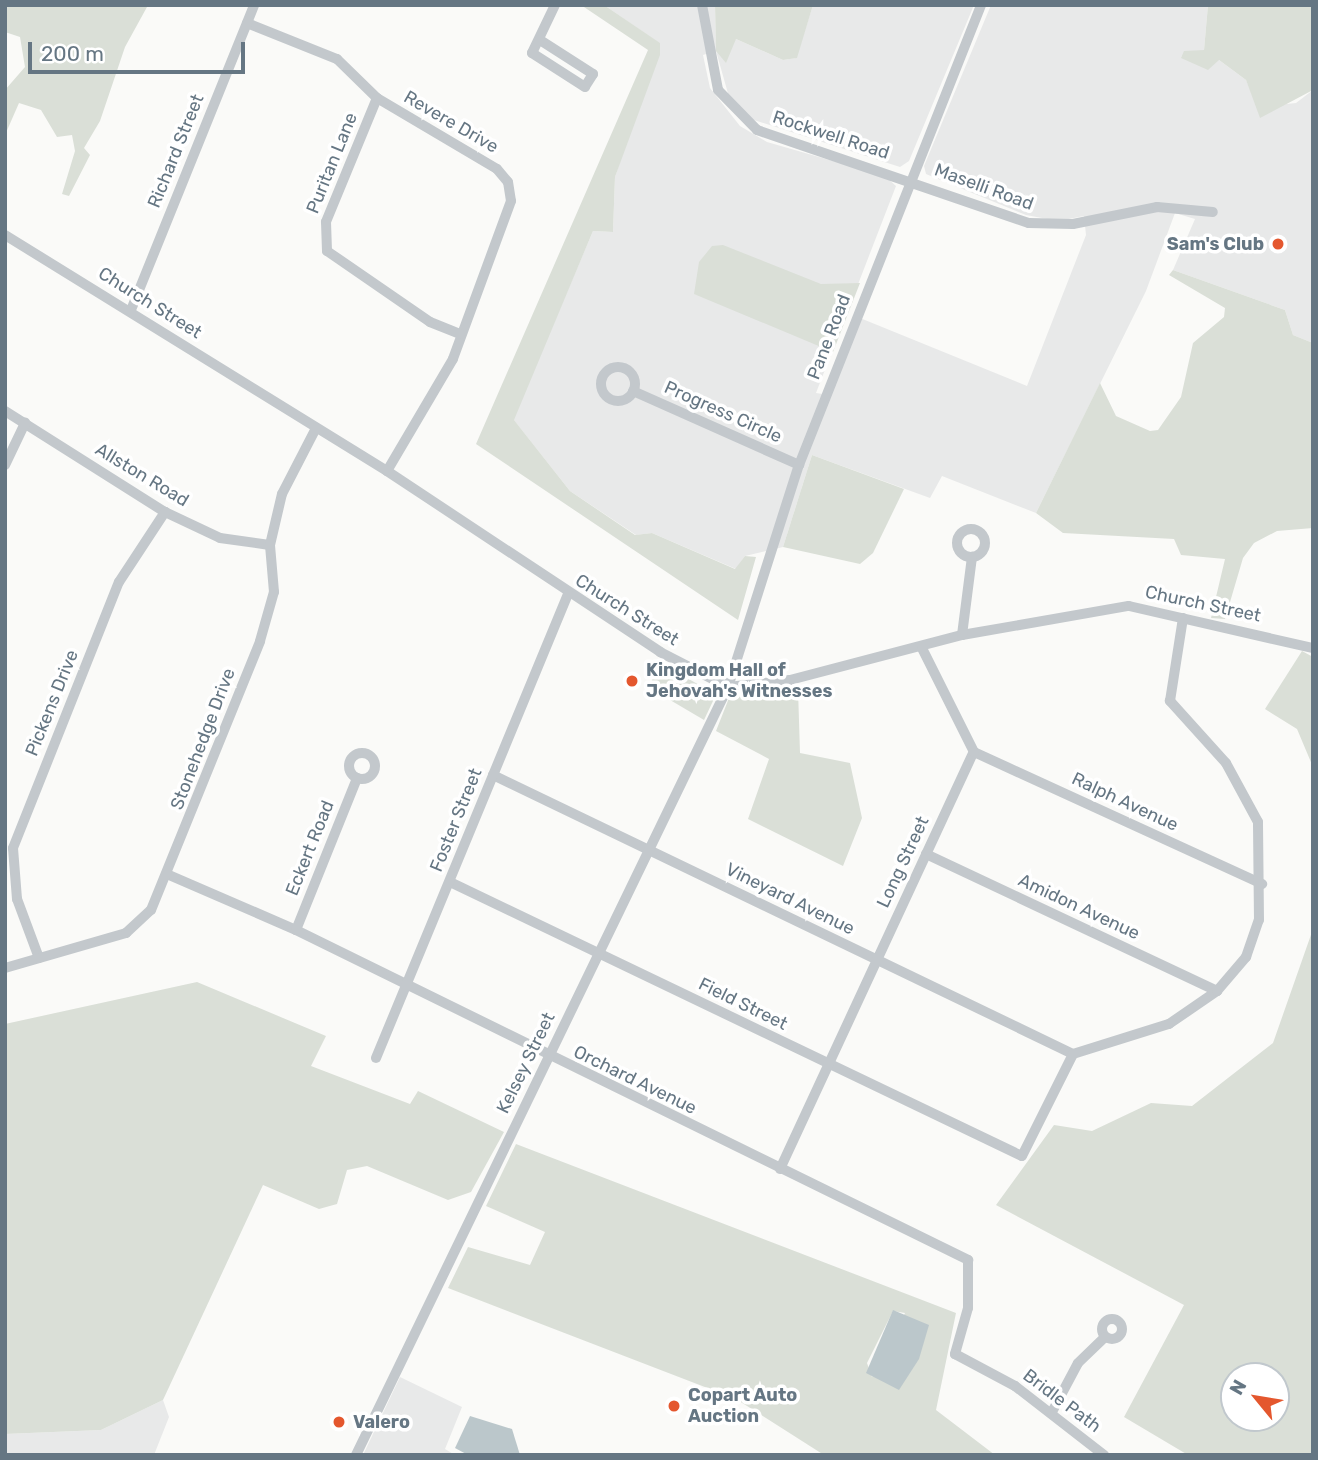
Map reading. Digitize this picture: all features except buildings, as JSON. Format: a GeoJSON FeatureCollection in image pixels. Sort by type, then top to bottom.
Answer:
{"type":"FeatureCollection","features":[{"type":"Feature","properties":{"kind":"street","name":"Richard Street"},"geometry":{"type":"LineString","coordinates":[[131,310],[254,5]]}},
{"type":"Feature","properties":{"kind":"street"},"geometry":{"type":"LineString","coordinates":[[540,40],[593,74],[585,87],[532,53],[555,5]]}},
{"type":"Feature","properties":{"kind":"street","name":"Rockwell Road"},"geometry":{"type":"LineString","coordinates":[[702,5],[714,79],[747,124],[910,178]]}},
{"type":"Feature","properties":{"kind":"street","name":"Pane Road"},"geometry":{"type":"LineString","coordinates":[[728,687],[799,466],[910,178],[981,5]]}},
{"type":"Feature","properties":{"kind":"street","name":"Revere Drive"},"geometry":{"type":"LineString","coordinates":[[247,23],[310,44],[377,98],[497,169],[508,182],[511,201],[443,383],[387,471]]}},
{"type":"Feature","properties":{"kind":"street","name":"Puritan Lane"},"geometry":{"type":"LineString","coordinates":[[377,98],[326,222],[327,251],[430,322],[460,334]]}},
{"type":"Feature","properties":{"kind":"street","name":"Maselli Road"},"geometry":{"type":"LineString","coordinates":[[910,178],[1039,225],[1157,206],[1213,212]]}},
{"type":"Feature","properties":{"kind":"street","name":"Church Street"},"geometry":{"type":"LineString","coordinates":[[5,235],[131,310],[387,471],[568,594],[728,687],[790,680],[922,649],[962,635],[1129,606],[1313,649]]}},
{"type":"Feature","properties":{"kind":"street","name":"Progress Circle"},"geometry":{"type":"LineString","coordinates":[[633,391],[799,466]]}},
{"type":"Feature","properties":{"kind":"street","name":"Allston Road"},"geometry":{"type":"LineString","coordinates":[[5,411],[165,512],[220,538],[270,545]]}},
{"type":"Feature","properties":{"kind":"street"},"geometry":{"type":"LineString","coordinates":[[5,465],[25,423]]}},
{"type":"Feature","properties":{"kind":"street","name":"Stonehedge Drive"},"geometry":{"type":"LineString","coordinates":[[5,968],[126,933],[151,910],[169,874],[260,641],[274,593],[270,545],[282,494],[316,428]]}},
{"type":"Feature","properties":{"kind":"street","name":"Pickens Drive"},"geometry":{"type":"LineString","coordinates":[[39,958],[17,899],[13,848],[119,582],[165,512]]}},
{"type":"Feature","properties":{"kind":"street"},"geometry":{"type":"LineString","coordinates":[[962,635],[972,558]]}},
{"type":"Feature","properties":{"kind":"street","name":"Foster Street"},"geometry":{"type":"LineString","coordinates":[[376,1058],[407,989],[568,594]]}},
{"type":"Feature","properties":{"kind":"street"},"geometry":{"type":"LineString","coordinates":[[1073,1054],[1169,1024],[1217,990],[1246,957],[1259,920],[1262,884],[1258,822],[1226,763],[1170,702],[1183,618]]}},
{"type":"Feature","properties":{"kind":"street"},"geometry":{"type":"LineString","coordinates":[[922,649],[974,752]]}},
{"type":"Feature","properties":{"kind":"street","name":"Kelsey Street"},"geometry":{"type":"LineString","coordinates":[[356,1455],[728,687]]}},
{"type":"Feature","properties":{"kind":"street","name":"Ralph Avenue"},"geometry":{"type":"LineString","coordinates":[[974,752],[1262,884]]}},
{"type":"Feature","properties":{"kind":"street","name":"Long Street"},"geometry":{"type":"LineString","coordinates":[[780,1169],[826,1063],[974,752]]}},
{"type":"Feature","properties":{"kind":"street","name":"Vineyard Avenue"},"geometry":{"type":"LineString","coordinates":[[493,775],[1073,1054]]}},
{"type":"Feature","properties":{"kind":"street","name":"Eckert Road"},"geometry":{"type":"LineString","coordinates":[[296,930],[357,778]]}},
{"type":"Feature","properties":{"kind":"street","name":"Amidon Avenue"},"geometry":{"type":"LineString","coordinates":[[926,854],[1217,990]]}},
{"type":"Feature","properties":{"kind":"street","name":"Orchard Avenue"},"geometry":{"type":"LineString","coordinates":[[169,874],[296,930],[407,989],[972,1263],[966,1324],[955,1351],[960,1360]]}},
{"type":"Feature","properties":{"kind":"street","name":"Field Street"},"geometry":{"type":"LineString","coordinates":[[450,882],[1022,1156],[1073,1054]]}},
{"type":"Feature","properties":{"kind":"street"},"geometry":{"type":"LineString","coordinates":[[1052,1412],[1078,1363],[1105,1337]]}},
{"type":"Feature","properties":{"kind":"street","name":"Bridle Path"},"geometry":{"type":"LineString","coordinates":[[960,1360],[1052,1412],[1104,1455]]}},
{"type":"Feature","properties":{"kind":"shaded area"},"geometry":{"type":"Polygon","coordinates":[[[5,5],[147,7],[125,47],[100,121],[84,148],[90,155],[69,196],[62,194],[75,151],[72,135],[57,137],[41,110],[19,103],[5,135],[5,90],[25,67],[20,37],[5,32],[5,5]]]}},
{"type":"Feature","properties":{"kind":"shaded area"},"geometry":{"type":"Polygon","coordinates":[[[581,5],[604,5],[660,43],[660,55],[615,177],[613,232],[593,231],[514,420],[570,491],[635,535],[652,533],[735,569],[745,556],[756,557],[738,620],[476,444],[648,50],[581,5]]]}},
{"type":"Feature","properties":{"kind":"shaded area"},"geometry":{"type":"Polygon","coordinates":[[[604,5],[715,5],[716,51],[703,55],[710,88],[740,126],[767,142],[885,176],[896,186],[816,393],[829,395],[860,318],[1027,386],[1086,235],[1084,216],[1058,221],[1026,215],[926,174],[924,166],[991,5],[1208,5],[1204,50],[1181,57],[1219,60],[1246,80],[1258,107],[1296,103],[1313,90],[1313,343],[1293,335],[1285,310],[1173,270],[1195,219],[1175,213],[1146,291],[1036,513],[942,476],[930,498],[812,455],[783,547],[745,556],[736,569],[652,533],[636,535],[570,491],[513,419],[593,231],[613,232],[615,177],[659,43],[604,5]]]}},
{"type":"Feature","properties":{"kind":"shaded area"},"geometry":{"type":"Polygon","coordinates":[[[715,5],[813,5],[797,58],[783,60],[736,39],[726,63],[716,51],[715,5]]]}},
{"type":"Feature","properties":{"kind":"shaded area"},"geometry":{"type":"Polygon","coordinates":[[[813,5],[974,5],[909,161],[900,167],[754,120],[729,97],[716,51],[736,39],[783,60],[796,58],[813,5]]]}},
{"type":"Feature","properties":{"kind":"shaded area"},"geometry":{"type":"Polygon","coordinates":[[[1208,5],[1313,5],[1313,90],[1260,118],[1246,80],[1219,60],[1208,70],[1181,58],[1184,51],[1204,50],[1208,5]]]}},
{"type":"Feature","properties":{"kind":"shaded area"},"geometry":{"type":"Polygon","coordinates":[[[723,245],[821,284],[860,283],[833,352],[694,294],[699,262],[712,246],[723,245]]]}},
{"type":"Feature","properties":{"kind":"shaded area"},"geometry":{"type":"Polygon","coordinates":[[[1173,270],[1285,310],[1293,335],[1313,343],[1313,528],[1277,531],[1254,543],[1243,558],[1225,619],[1211,618],[1225,559],[1181,555],[1174,539],[1063,533],[1036,513],[1100,383],[1116,416],[1150,431],[1158,430],[1181,397],[1193,343],[1224,317],[1225,308],[1169,275],[1173,270]]]}},
{"type":"Feature","properties":{"kind":"shaded area"},"geometry":{"type":"Polygon","coordinates":[[[812,455],[904,489],[873,553],[860,564],[783,547],[812,455]]]}},
{"type":"Feature","properties":{"kind":"shaded area"},"geometry":{"type":"Polygon","coordinates":[[[1302,651],[1313,657],[1313,767],[1297,729],[1265,709],[1302,651]]]}},
{"type":"Feature","properties":{"kind":"shaded area"},"geometry":{"type":"Polygon","coordinates":[[[662,664],[710,691],[713,701],[704,720],[648,687],[662,664]]]}},
{"type":"Feature","properties":{"kind":"shaded area"},"geometry":{"type":"Polygon","coordinates":[[[798,689],[800,753],[850,763],[862,818],[843,866],[748,819],[769,759],[716,731],[729,698],[798,689]]]}},
{"type":"Feature","properties":{"kind":"shaded area"},"geometry":{"type":"Polygon","coordinates":[[[1313,929],[1313,1455],[1188,1455],[1124,1417],[1184,1305],[996,1205],[1054,1125],[1092,1131],[1151,1103],[1192,1106],[1273,1043],[1313,929]]]}},
{"type":"Feature","properties":{"kind":"shaded area"},"geometry":{"type":"Polygon","coordinates":[[[197,982],[326,1036],[311,1066],[410,1104],[418,1091],[504,1132],[471,1192],[448,1200],[367,1166],[347,1170],[337,1204],[319,1209],[263,1185],[163,1400],[101,1430],[5,1434],[5,1024],[197,982]]]}},
{"type":"Feature","properties":{"kind":"shaded area"},"geometry":{"type":"Polygon","coordinates":[[[516,1144],[956,1313],[936,1410],[995,1455],[824,1455],[736,1399],[448,1288],[468,1247],[530,1265],[545,1232],[486,1206],[516,1144]],[[893,1311],[867,1363],[872,1377],[905,1313],[893,1311]]]}},
{"type":"Feature","properties":{"kind":"shaded area"},"geometry":{"type":"Polygon","coordinates":[[[893,1310],[929,1325],[919,1359],[899,1390],[866,1373],[893,1310]]]}},
{"type":"Feature","properties":{"kind":"shaded area"},"geometry":{"type":"Polygon","coordinates":[[[400,1377],[462,1407],[445,1449],[455,1455],[363,1455],[400,1377]]]}},
{"type":"Feature","properties":{"kind":"shaded area"},"geometry":{"type":"Polygon","coordinates":[[[163,1400],[169,1417],[154,1455],[5,1455],[5,1434],[101,1430],[163,1400]]]}},
{"type":"Feature","properties":{"kind":"shaded area"},"geometry":{"type":"Polygon","coordinates":[[[470,1416],[512,1429],[520,1455],[468,1455],[455,1448],[470,1416]]]}},
{"type":"Feature","properties":{"kind":"place","name":"Sam's Club"},"geometry":{"type":"Point","coordinates":[1278,244]}},
{"type":"Feature","properties":{"kind":"place","name":"Kingdom Hall of Jehovah's Witnesses"},"geometry":{"type":"Point","coordinates":[632,681]}},
{"type":"Feature","properties":{"kind":"place","name":"Copart Auto Auction"},"geometry":{"type":"Point","coordinates":[674,1406]}},
{"type":"Feature","properties":{"kind":"place","name":"Valero"},"geometry":{"type":"Point","coordinates":[339,1422]}}]}
